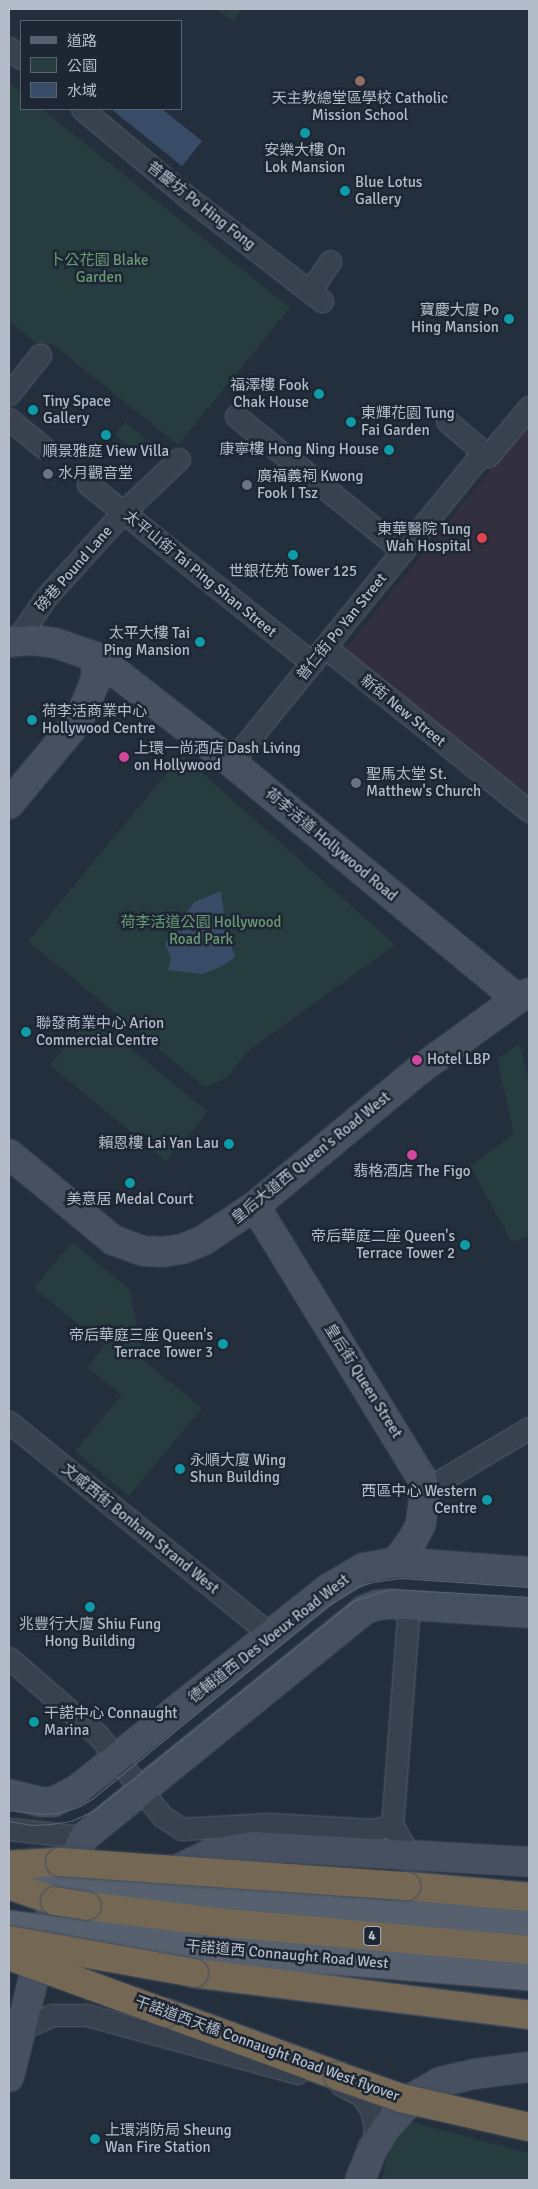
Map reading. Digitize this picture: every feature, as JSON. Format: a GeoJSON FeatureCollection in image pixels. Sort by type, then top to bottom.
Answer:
{"type":"FeatureCollection","features":[{"type":"Feature","properties":{"kind":"highway"},"geometry":{"type":"LineString","coordinates":[[9,1867],[60,1862],[529,1897]]}},
{"type":"Feature","properties":{"kind":"highway","name":"4"},"geometry":{"type":"LineString","coordinates":[[9,1886],[55,1901],[87,1906],[225,1922],[529,1950]]}},
{"type":"Feature","properties":{"kind":"highway"},"geometry":{"type":"LineString","coordinates":[[9,1940],[194,1972],[529,2015]]}},
{"type":"Feature","properties":{"kind":"highway","name":"干諾道西天橋 Connaught Road West flyover"},"geometry":{"type":"LineString","coordinates":[[9,1956],[401,2098],[529,2127]]}},
{"type":"Feature","properties":{"kind":"main road"},"geometry":{"type":"LineString","coordinates":[[9,1867],[146,1893],[364,1912],[529,1923]]}},
{"type":"Feature","properties":{"kind":"main road","name":"干諾道西 Connaught Road West"},"geometry":{"type":"LineString","coordinates":[[9,1925],[213,1950],[529,1976]]}},
{"type":"Feature","properties":{"kind":"street"},"geometry":{"type":"LineString","coordinates":[[9,48],[20,57]]}},
{"type":"Feature","properties":{"kind":"street","name":"普慶坊 Po Hing Fong"},"geometry":{"type":"LineString","coordinates":[[83,110],[190,199],[316,296],[330,261]]}},
{"type":"Feature","properties":{"kind":"street"},"geometry":{"type":"LineString","coordinates":[[9,394],[40,355]]}},
{"type":"Feature","properties":{"kind":"street","name":"普仁街 Po Yan Street"},"geometry":{"type":"LineString","coordinates":[[231,762],[483,452],[488,456],[529,406]]}},
{"type":"Feature","properties":{"kind":"street"},"geometry":{"type":"LineString","coordinates":[[236,416],[403,551]]}},
{"type":"Feature","properties":{"kind":"street"},"geometry":{"type":"LineString","coordinates":[[9,419],[43,447]]}},
{"type":"Feature","properties":{"kind":"street"},"geometry":{"type":"LineString","coordinates":[[447,422],[483,452]]}},
{"type":"Feature","properties":{"kind":"street","name":"磅巷 Pound Lane"},"geometry":{"type":"LineString","coordinates":[[12,642],[46,597],[124,512],[179,459]]}},
{"type":"Feature","properties":{"kind":"street","name":"太平山街 Tai Ping Shan Street"},"geometry":{"type":"LineString","coordinates":[[88,484],[318,655]]}},
{"type":"Feature","properties":{"kind":"street","name":"荷李活道 Hollywood Road"},"geometry":{"type":"LineString","coordinates":[[12,642],[31,640],[55,643],[96,657],[231,762],[523,996]]}},
{"type":"Feature","properties":{"kind":"street","name":"新街 New Street"},"geometry":{"type":"LineString","coordinates":[[318,655],[529,811]]}},
{"type":"Feature","properties":{"kind":"street"},"geometry":{"type":"LineString","coordinates":[[9,804],[72,728],[83,711],[96,678],[96,657]]}},
{"type":"Feature","properties":{"kind":"street","name":"皇后大道西 Queen's Road West"},"geometry":{"type":"LineString","coordinates":[[9,1154],[113,1240],[144,1251],[163,1252],[182,1249],[204,1240],[255,1206],[419,1070],[523,996]]}},
{"type":"Feature","properties":{"kind":"street","name":"皇后街 Queen Street"},"geometry":{"type":"LineString","coordinates":[[255,1206],[417,1468],[425,1490],[420,1524],[413,1539],[396,1562]]}},
{"type":"Feature","properties":{"kind":"street","name":"文咸西街 Bonham Strand West"},"geometry":{"type":"LineString","coordinates":[[9,1422],[271,1635]]}},
{"type":"Feature","properties":{"kind":"street"},"geometry":{"type":"LineString","coordinates":[[425,1490],[529,1428]]}},
{"type":"Feature","properties":{"kind":"street","name":"德輔道西 Des Voeux Road West"},"geometry":{"type":"LineString","coordinates":[[116,1759],[271,1635],[348,1576],[363,1568],[396,1562],[529,1572]]}},
{"type":"Feature","properties":{"kind":"street"},"geometry":{"type":"LineString","coordinates":[[9,2077],[46,1929],[64,1878],[84,1837],[350,1619],[364,1610],[377,1605],[409,1605],[529,1613]]}},
{"type":"Feature","properties":{"kind":"street"},"geometry":{"type":"LineString","coordinates":[[409,1605],[392,1825],[409,1855]]}},
{"type":"Feature","properties":{"kind":"street"},"geometry":{"type":"LineString","coordinates":[[9,1658],[98,1736],[140,1791],[162,1816],[182,1829],[269,1824],[374,1830],[392,1825]]}},
{"type":"Feature","properties":{"kind":"street"},"geometry":{"type":"LineString","coordinates":[[9,1794],[40,1802],[53,1802],[66,1797],[91,1781],[116,1759]]}},
{"type":"Feature","properties":{"kind":"street"},"geometry":{"type":"LineString","coordinates":[[9,1829],[84,1837]]}},
{"type":"Feature","properties":{"kind":"street"},"geometry":{"type":"LineString","coordinates":[[146,1893],[163,1876],[193,1861],[234,1848],[271,1846],[529,1862]]}},
{"type":"Feature","properties":{"kind":"street"},"geometry":{"type":"LineString","coordinates":[[46,1929],[89,1993],[126,2027]]}},
{"type":"Feature","properties":{"kind":"street"},"geometry":{"type":"LineString","coordinates":[[21,2029],[52,2015],[87,2014],[126,2027],[347,2086],[361,2095],[371,2110],[375,2126],[373,2148]]}},
{"type":"Feature","properties":{"kind":"street"},"geometry":{"type":"LineString","coordinates":[[360,2180],[373,2148],[402,2107],[426,2089],[440,2082],[474,2074],[529,2067]]}},
{"type":"Feature","properties":{"kind":"shaded area","name":"東華醫院 Tung Wah Hospital"},"geometry":{"type":"Polygon","coordinates":[[[529,422],[529,794],[341,655],[529,422]]]}},
{"type":"Feature","properties":{"kind":"green space"},"geometry":{"type":"Polygon","coordinates":[[[216,9],[242,9],[233,21],[216,9]]]}},
{"type":"Feature","properties":{"kind":"green space","name":"卜公花園 Blake Garden"},"geometry":{"type":"Polygon","coordinates":[[[9,82],[20,91],[20,110],[43,110],[290,308],[178,445],[51,343],[45,350],[9,321],[9,82]]]}},
{"type":"Feature","properties":{"kind":"green space"},"geometry":{"type":"Polygon","coordinates":[[[125,422],[146,438],[135,452],[115,435],[125,422]]]}},
{"type":"Feature","properties":{"kind":"green space","name":"荷李活道公園 Hollywood Road Park"},"geometry":{"type":"Polygon","coordinates":[[[182,755],[395,945],[248,1051],[226,1078],[205,1087],[28,941],[182,755]]]}},
{"type":"Feature","properties":{"kind":"green space"},"geometry":{"type":"Polygon","coordinates":[[[91,1016],[208,1112],[166,1161],[50,1065],[91,1016]]]}},
{"type":"Feature","properties":{"kind":"green space"},"geometry":{"type":"Polygon","coordinates":[[[519,1044],[529,1081],[529,1237],[512,1242],[470,1166],[514,1134],[497,1059],[519,1044]]]}},
{"type":"Feature","properties":{"kind":"green space"},"geometry":{"type":"Polygon","coordinates":[[[72,1242],[130,1290],[143,1360],[202,1408],[129,1496],[75,1451],[122,1395],[87,1367],[105,1346],[34,1288],[72,1242]]]}},
{"type":"Feature","properties":{"kind":"green space"},"geometry":{"type":"Polygon","coordinates":[[[396,2118],[529,2153],[529,2180],[382,2180],[396,2118]]]}},
{"type":"Feature","properties":{"kind":"water"},"geometry":{"type":"Polygon","coordinates":[[[112,110],[163,110],[202,141],[182,166],[112,110]]]}},
{"type":"Feature","properties":{"kind":"water"},"geometry":{"type":"Polygon","coordinates":[[[221,891],[226,928],[235,957],[222,966],[203,974],[168,970],[171,958],[165,944],[194,902],[221,891]]]}},
{"type":"Feature","properties":{"kind":"tram line"},"geometry":{"type":"LineString","coordinates":[[9,1810],[40,1814],[57,1813],[78,1807],[92,1799],[327,1606],[357,1587],[372,1582],[401,1578],[529,1587]]}},
{"type":"Feature","properties":{"kind":"tram line"},"geometry":{"type":"LineString","coordinates":[[9,1821],[32,1825],[51,1824],[71,1821],[93,1811],[353,1601],[391,1589],[529,1597]]}},
{"type":"Feature","properties":{"kind":"place","name":"天主教總堂區學校 Catholic Mission School"},"geometry":{"type":"Point","coordinates":[360,81]}},
{"type":"Feature","properties":{"kind":"place","name":"安樂大樓 On Lok Mansion"},"geometry":{"type":"Point","coordinates":[305,133]}},
{"type":"Feature","properties":{"kind":"place","name":"Blue Lotus Gallery"},"geometry":{"type":"Point","coordinates":[345,191]}},
{"type":"Feature","properties":{"kind":"place","name":"寶慶大廈 Po Hing Mansion"},"geometry":{"type":"Point","coordinates":[509,319]}},
{"type":"Feature","properties":{"kind":"place","name":"福澤樓 Fook Chak House"},"geometry":{"type":"Point","coordinates":[319,394]}},
{"type":"Feature","properties":{"kind":"place","name":"Tiny Space Gallery"},"geometry":{"type":"Point","coordinates":[33,410]}},
{"type":"Feature","properties":{"kind":"place","name":"東輝花園 Tung Fai Garden"},"geometry":{"type":"Point","coordinates":[351,422]}},
{"type":"Feature","properties":{"kind":"place","name":"順景雅庭 View Villa"},"geometry":{"type":"Point","coordinates":[106,435]}},
{"type":"Feature","properties":{"kind":"place","name":"康寧樓 Hong Ning House"},"geometry":{"type":"Point","coordinates":[389,450]}},
{"type":"Feature","properties":{"kind":"place","name":"水月觀音堂"},"geometry":{"type":"Point","coordinates":[48,474]}},
{"type":"Feature","properties":{"kind":"place","name":"廣福義祠 Kwong Fook I Tsz"},"geometry":{"type":"Point","coordinates":[247,485]}},
{"type":"Feature","properties":{"kind":"place","name":"東華醫院 Tung Wah Hospital"},"geometry":{"type":"Point","coordinates":[482,538]}},
{"type":"Feature","properties":{"kind":"place","name":"世銀花苑 Tower 125"},"geometry":{"type":"Point","coordinates":[293,555]}},
{"type":"Feature","properties":{"kind":"place","name":"太平大樓 Tai Ping Mansion"},"geometry":{"type":"Point","coordinates":[200,642]}},
{"type":"Feature","properties":{"kind":"place","name":"荷李活商業中心 Hollywood Centre"},"geometry":{"type":"Point","coordinates":[32,720]}},
{"type":"Feature","properties":{"kind":"place","name":"上環一尚酒店 Dash Living on Hollywood"},"geometry":{"type":"Point","coordinates":[124,757]}},
{"type":"Feature","properties":{"kind":"place","name":"聖馬太堂 St. Matthew's Church"},"geometry":{"type":"Point","coordinates":[356,783]}},
{"type":"Feature","properties":{"kind":"place","name":"聯發商業中心 Arion Commercial Centre"},"geometry":{"type":"Point","coordinates":[26,1032]}},
{"type":"Feature","properties":{"kind":"place","name":"Hotel LBP"},"geometry":{"type":"Point","coordinates":[417,1060]}},
{"type":"Feature","properties":{"kind":"place","name":"賴恩樓 Lai Yan Lau"},"geometry":{"type":"Point","coordinates":[229,1144]}},
{"type":"Feature","properties":{"kind":"place","name":"翡格酒店 The Figo"},"geometry":{"type":"Point","coordinates":[412,1155]}},
{"type":"Feature","properties":{"kind":"place","name":"美意居 Medal Court"},"geometry":{"type":"Point","coordinates":[130,1183]}},
{"type":"Feature","properties":{"kind":"place","name":"帝后華庭二座 Queen's Terrace Tower 2"},"geometry":{"type":"Point","coordinates":[465,1245]}},
{"type":"Feature","properties":{"kind":"place","name":"帝后華庭三座 Queen's Terrace Tower 3"},"geometry":{"type":"Point","coordinates":[223,1344]}},
{"type":"Feature","properties":{"kind":"place","name":"永順大廈 Wing Shun Building"},"geometry":{"type":"Point","coordinates":[180,1469]}},
{"type":"Feature","properties":{"kind":"place","name":"西區中心 Western Centre"},"geometry":{"type":"Point","coordinates":[487,1500]}},
{"type":"Feature","properties":{"kind":"place","name":"兆豐行大廈 Shiu Fung Hong Building"},"geometry":{"type":"Point","coordinates":[90,1607]}},
{"type":"Feature","properties":{"kind":"place","name":"干諾中心 Connaught Marina"},"geometry":{"type":"Point","coordinates":[34,1722]}},
{"type":"Feature","properties":{"kind":"place","name":"上環消防局 Sheung Wan Fire Station"},"geometry":{"type":"Point","coordinates":[95,2139]}}]}
